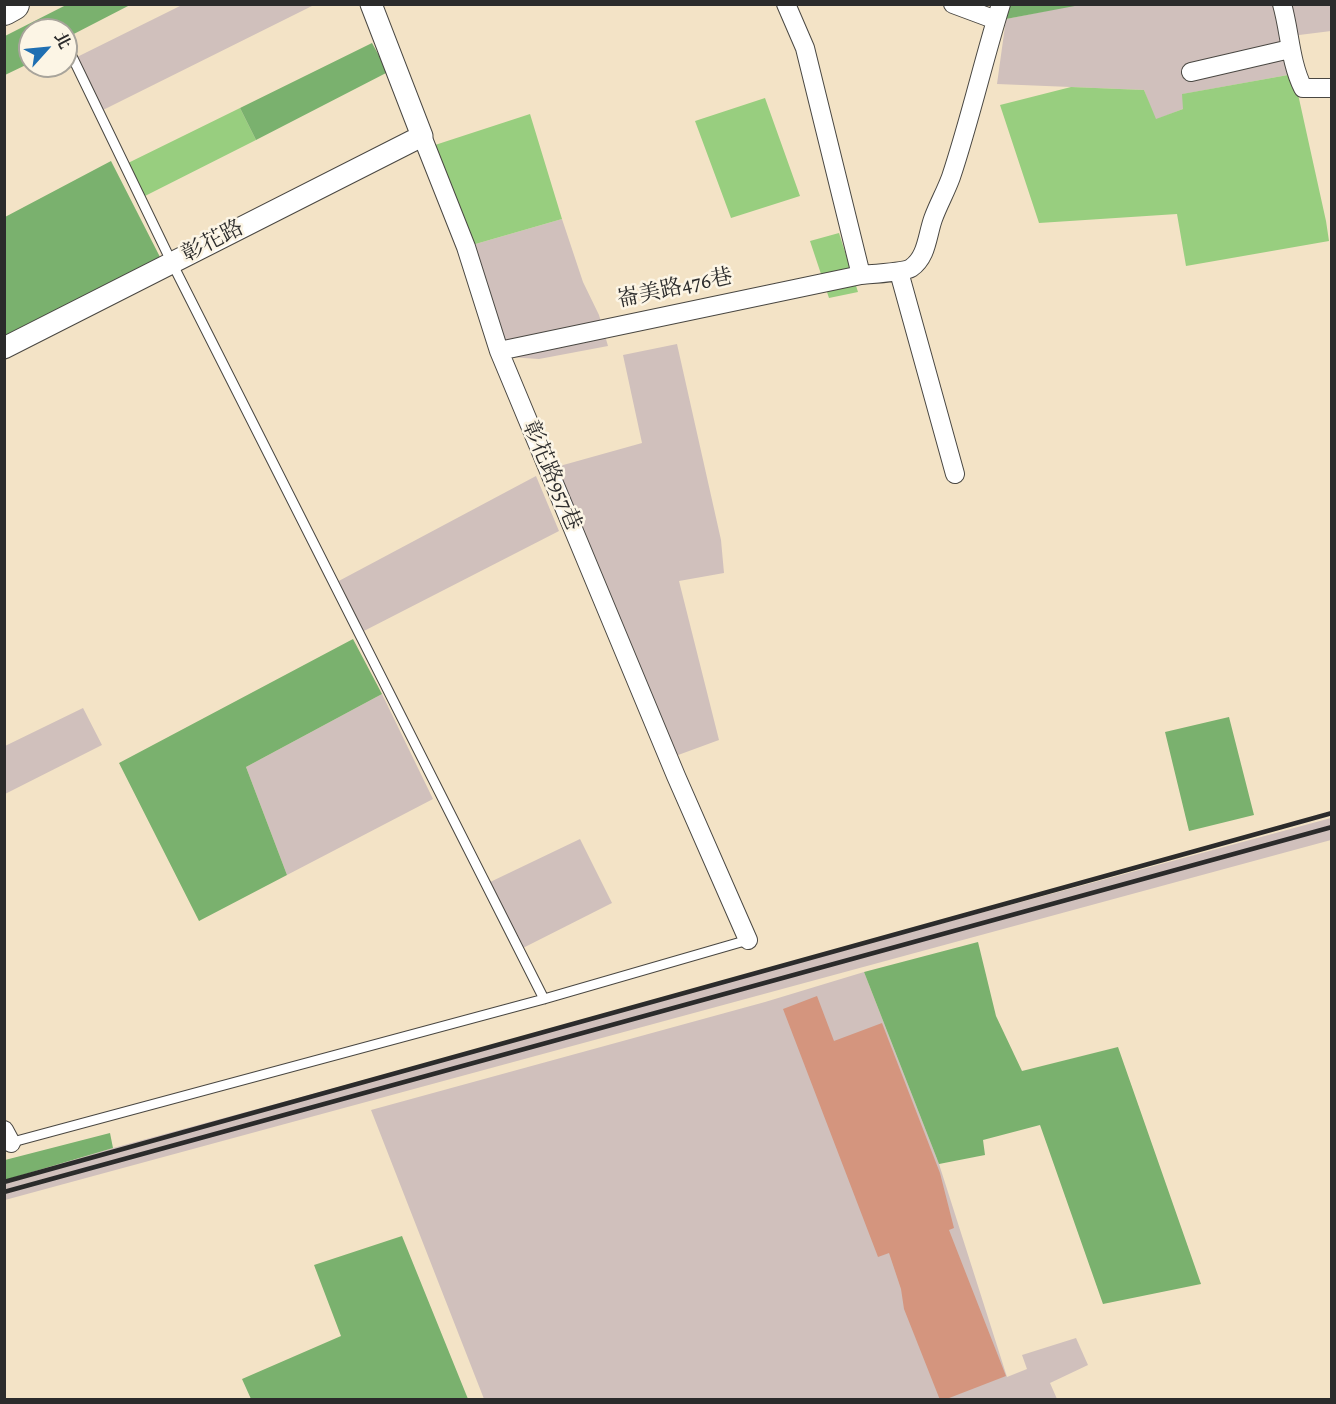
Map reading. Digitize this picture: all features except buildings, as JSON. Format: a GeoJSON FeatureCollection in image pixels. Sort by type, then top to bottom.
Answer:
{"type":"FeatureCollection","features":[{"type":"Feature","properties":{"kind":"highway"},"geometry":{"type":"LineString","coordinates":[[4,9],[13,4]]}},
{"type":"Feature","properties":{"kind":"street","name":"彰花路957巷"},"geometry":{"type":"LineString","coordinates":[[371,4],[466,247],[499,351],[676,776],[748,940]]}},
{"type":"Feature","properties":{"kind":"street"},"geometry":{"type":"LineString","coordinates":[[786,4],[805,48],[861,275]]}},
{"type":"Feature","properties":{"kind":"street"},"geometry":{"type":"LineString","coordinates":[[953,4],[999,12],[957,158],[939,201],[922,257],[910,269],[899,272],[955,474]]}},
{"type":"Feature","properties":{"kind":"street"},"geometry":{"type":"LineString","coordinates":[[1282,4],[1290,50],[1303,88],[1332,88]]}},
{"type":"Feature","properties":{"kind":"street"},"geometry":{"type":"LineString","coordinates":[[1191,72],[1290,50]]}},
{"type":"Feature","properties":{"kind":"street","name":"彰花路"},"geometry":{"type":"LineString","coordinates":[[4,348],[422,136]]}},
{"type":"Feature","properties":{"kind":"street","name":"崙美路476巷"},"geometry":{"type":"LineString","coordinates":[[499,351],[861,275],[899,272]]}},
{"type":"Feature","properties":{"kind":"lane"},"geometry":{"type":"LineString","coordinates":[[78,69],[172,263],[544,999]]}},
{"type":"Feature","properties":{"kind":"lane"},"geometry":{"type":"LineString","coordinates":[[7,1139],[544,999],[748,940]]}},
{"type":"Feature","properties":{"kind":"shaded area"},"geometry":{"type":"Polygon","coordinates":[[[1080,4],[1331,5],[1331,31],[1283,37],[1288,75],[1183,94],[1183,109],[1155,120],[1144,90],[997,84],[1006,19],[1080,4]]]}},
{"type":"Feature","properties":{"kind":"shaded area"},"geometry":{"type":"Polygon","coordinates":[[[182,5],[314,5],[99,112],[78,69],[78,57],[182,5]]]}},
{"type":"Feature","properties":{"kind":"shaded area"},"geometry":{"type":"Polygon","coordinates":[[[562,219],[583,282],[599,315],[608,346],[539,359],[508,357],[472,245],[562,219]]]}},
{"type":"Feature","properties":{"kind":"shaded area"},"geometry":{"type":"Polygon","coordinates":[[[677,344],[721,540],[724,573],[679,581],[719,740],[670,758],[549,469],[642,443],[623,355],[677,344]]]}},
{"type":"Feature","properties":{"kind":"shaded area"},"geometry":{"type":"Polygon","coordinates":[[[536,476],[559,531],[360,633],[335,583],[536,476]]]}},
{"type":"Feature","properties":{"kind":"shaded area"},"geometry":{"type":"Polygon","coordinates":[[[382,694],[433,799],[287,875],[246,767],[382,694]]]}},
{"type":"Feature","properties":{"kind":"shaded area"},"geometry":{"type":"Polygon","coordinates":[[[83,708],[102,745],[5,794],[5,746],[83,708]]]}},
{"type":"Feature","properties":{"kind":"shaded area"},"geometry":{"type":"Polygon","coordinates":[[[1331,818],[1331,840],[5,1200],[5,1180],[113,1148],[1331,818]]]}},
{"type":"Feature","properties":{"kind":"shaded area"},"geometry":{"type":"Polygon","coordinates":[[[580,839],[612,903],[519,950],[486,884],[580,839]]]}},
{"type":"Feature","properties":{"kind":"shaded area"},"geometry":{"type":"Polygon","coordinates":[[[864,972],[939,1164],[1007,1377],[1027,1369],[1022,1355],[1076,1338],[1088,1365],[1050,1383],[1057,1399],[484,1399],[371,1110],[765,1002],[864,972]]]}},
{"type":"Feature","properties":{"kind":"green space"},"geometry":{"type":"Polygon","coordinates":[[[68,4],[130,5],[78,32],[78,18],[40,18],[68,4]]]}},
{"type":"Feature","properties":{"kind":"green space"},"geometry":{"type":"Polygon","coordinates":[[[1010,5],[1080,5],[1006,19],[1010,5]]]}},
{"type":"Feature","properties":{"kind":"green space"},"geometry":{"type":"Polygon","coordinates":[[[18,29],[18,69],[5,75],[5,36],[18,29]]]}},
{"type":"Feature","properties":{"kind":"green space"},"geometry":{"type":"Polygon","coordinates":[[[372,43],[388,72],[256,140],[240,108],[372,43]]]}},
{"type":"Feature","properties":{"kind":"green space"},"geometry":{"type":"Polygon","coordinates":[[[1288,75],[1298,94],[1329,241],[1186,266],[1177,214],[1039,223],[1000,105],[1071,87],[1144,90],[1156,119],[1183,109],[1182,94],[1288,75]]]}},
{"type":"Feature","properties":{"kind":"green space"},"geometry":{"type":"Polygon","coordinates":[[[765,98],[800,196],[731,218],[695,121],[765,98]]]}},
{"type":"Feature","properties":{"kind":"green space"},"geometry":{"type":"Polygon","coordinates":[[[240,108],[256,140],[143,197],[126,164],[240,108]]]}},
{"type":"Feature","properties":{"kind":"green space"},"geometry":{"type":"Polygon","coordinates":[[[530,114],[562,219],[472,245],[435,145],[530,114]]]}},
{"type":"Feature","properties":{"kind":"green space"},"geometry":{"type":"Polygon","coordinates":[[[111,161],[160,257],[158,266],[5,345],[5,217],[111,161]]]}},
{"type":"Feature","properties":{"kind":"green space"},"geometry":{"type":"Polygon","coordinates":[[[839,233],[858,292],[829,298],[810,241],[839,233]]]}},
{"type":"Feature","properties":{"kind":"green space"},"geometry":{"type":"Polygon","coordinates":[[[353,639],[382,694],[246,767],[287,875],[199,921],[119,763],[353,639]]]}},
{"type":"Feature","properties":{"kind":"green space"},"geometry":{"type":"Polygon","coordinates":[[[1229,717],[1254,815],[1189,831],[1165,732],[1229,717]]]}},
{"type":"Feature","properties":{"kind":"green space"},"geometry":{"type":"Polygon","coordinates":[[[978,942],[996,1016],[1022,1071],[1118,1047],[1201,1284],[1103,1304],[1040,1125],[983,1140],[985,1155],[939,1164],[864,972],[978,942]]]}},
{"type":"Feature","properties":{"kind":"green space"},"geometry":{"type":"Polygon","coordinates":[[[110,1133],[113,1148],[5,1180],[5,1160],[110,1133]]]}},
{"type":"Feature","properties":{"kind":"green space"},"geometry":{"type":"Polygon","coordinates":[[[402,1236],[468,1399],[251,1399],[242,1379],[341,1336],[314,1265],[402,1236]]]}},
{"type":"Feature","properties":{"kind":"railway"},"geometry":{"type":"LineString","coordinates":[[4,1182],[1332,813]]}},
{"type":"Feature","properties":{"kind":"railway"},"geometry":{"type":"LineString","coordinates":[[4,1192],[1332,827]]}}]}
